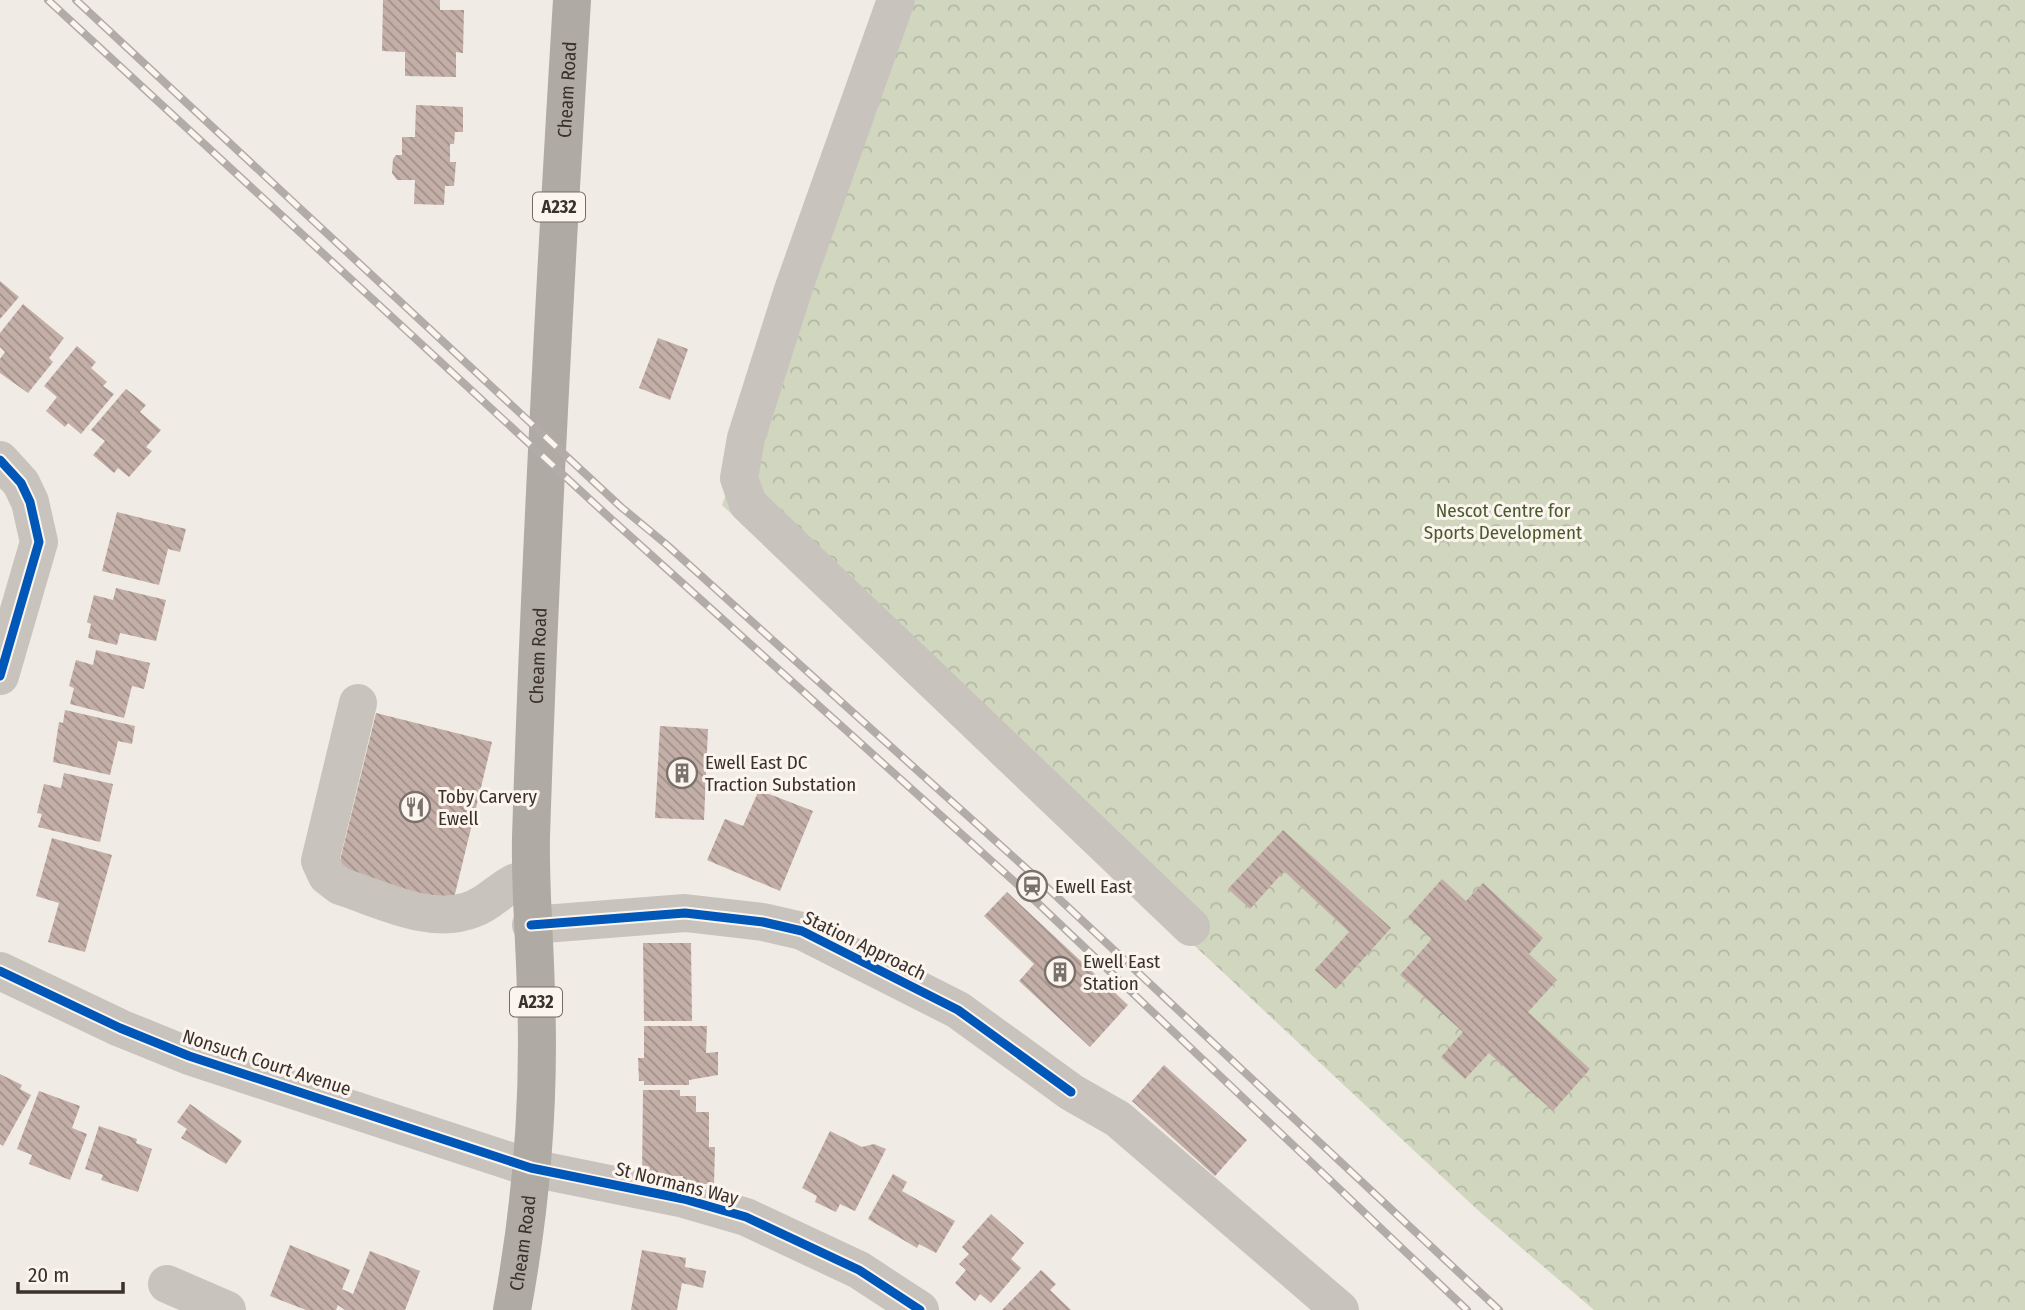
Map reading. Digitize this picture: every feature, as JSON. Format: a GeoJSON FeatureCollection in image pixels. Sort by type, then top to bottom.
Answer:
{"type":"FeatureCollection","features":[{"type":"Feature","properties":{"kind":"highway","name":"Cheam Road"},"geometry":{"type":"LineString","coordinates":[[512,1310],[524,1246],[537,1080],[530,879],[541,524],[572,0]]}},
{"type":"Feature","properties":{"kind":"street"},"geometry":{"type":"LineString","coordinates":[[896,0],[793,290],[746,438],[739,478],[744,494],[748,504],[1191,928]]}},
{"type":"Feature","properties":{"kind":"street"},"geometry":{"type":"LineString","coordinates":[[0,460],[20,483],[30,502],[39,542],[0,676]]}},
{"type":"Feature","properties":{"kind":"street"},"geometry":{"type":"LineString","coordinates":[[358,703],[320,861],[327,876],[340,887],[438,917],[474,909],[515,880],[530,879]]}},
{"type":"Feature","properties":{"kind":"street","name":"Station Approach"},"geometry":{"type":"LineString","coordinates":[[531,925],[685,913],[763,922],[802,932],[958,1010],[1071,1092],[1118,1119],[1340,1310]]}},
{"type":"Feature","properties":{"kind":"street","name":"Nonsuch Court Avenue"},"geometry":{"type":"LineString","coordinates":[[0,971],[120,1028],[189,1056],[531,1168]]}},
{"type":"Feature","properties":{"kind":"street","name":"St Normans Way"},"geometry":{"type":"LineString","coordinates":[[531,1168],[684,1199],[746,1217],[859,1270],[920,1310]]}},
{"type":"Feature","properties":{"kind":"street"},"geometry":{"type":"LineString","coordinates":[[167,1284],[227,1310]]}},
{"type":"Feature","properties":{"kind":"green space","name":"Nescot Centre for Sports Development"},"geometry":{"type":"Polygon","coordinates":[[[915,0],[2025,0],[2025,1310],[1594,1310],[1481,1213],[1183,935],[1034,803],[722,505],[915,0]]]}},
{"type":"Feature","properties":{"kind":"building"},"geometry":{"type":"Polygon","coordinates":[[[383,0],[440,0],[440,10],[464,10],[463,53],[456,52],[456,77],[405,76],[405,52],[382,51],[383,0]]]}},
{"type":"Feature","properties":{"kind":"building"},"geometry":{"type":"Polygon","coordinates":[[[416,105],[463,107],[463,132],[455,132],[454,144],[450,144],[450,162],[456,162],[454,186],[445,186],[444,205],[414,204],[415,180],[397,180],[392,173],[393,159],[396,155],[402,155],[402,137],[415,137],[416,105]]]}},
{"type":"Feature","properties":{"kind":"building"},"geometry":{"type":"Polygon","coordinates":[[[0,281],[19,297],[0,319],[0,281]]]}},
{"type":"Feature","properties":{"kind":"building"},"geometry":{"type":"Polygon","coordinates":[[[23,304],[64,338],[49,358],[53,362],[28,393],[0,373],[0,359],[5,352],[0,347],[0,333],[23,304]]]}},
{"type":"Feature","properties":{"kind":"building"},"geometry":{"type":"Polygon","coordinates":[[[658,338],[688,349],[670,400],[639,388],[658,338]]]}},
{"type":"Feature","properties":{"kind":"building"},"geometry":{"type":"Polygon","coordinates":[[[77,346],[96,362],[91,368],[107,382],[103,386],[114,394],[81,434],[68,423],[65,427],[46,411],[57,397],[44,386],[77,346]]]}},
{"type":"Feature","properties":{"kind":"building"},"geometry":{"type":"Polygon","coordinates":[[[126,389],[146,405],[140,412],[161,430],[146,447],[152,451],[129,477],[118,468],[114,473],[93,455],[105,441],[91,430],[126,389]]]}},
{"type":"Feature","properties":{"kind":"building"},"geometry":{"type":"Polygon","coordinates":[[[117,512],[186,529],[180,552],[168,549],[159,585],[102,571],[117,512]]]}},
{"type":"Feature","properties":{"kind":"building"},"geometry":{"type":"Polygon","coordinates":[[[116,588],[166,600],[156,641],[120,633],[117,645],[88,638],[91,624],[87,622],[94,595],[113,600],[116,588]]]}},
{"type":"Feature","properties":{"kind":"building"},"geometry":{"type":"Polygon","coordinates":[[[96,650],[150,663],[144,689],[132,686],[124,718],[70,704],[74,688],[69,686],[76,660],[93,665],[96,650]]]}},
{"type":"Feature","properties":{"kind":"building"},"geometry":{"type":"Polygon","coordinates":[[[65,710],[135,726],[132,744],[118,741],[110,775],[53,762],[59,722],[63,723],[65,710]]]}},
{"type":"Feature","properties":{"kind":"building","name":"Toby Carvery Ewell"},"geometry":{"type":"Polygon","coordinates":[[[376,713],[492,742],[453,902],[337,873],[376,713]]]}},
{"type":"Feature","properties":{"kind":"building","name":"Ewell East DC Traction Substation"},"geometry":{"type":"Polygon","coordinates":[[[660,726],[708,729],[704,820],[655,818],[660,726]]]}},
{"type":"Feature","properties":{"kind":"building"},"geometry":{"type":"Polygon","coordinates":[[[64,773],[113,784],[100,842],[38,827],[42,814],[37,813],[44,784],[61,788],[64,773]]]}},
{"type":"Feature","properties":{"kind":"building"},"geometry":{"type":"Polygon","coordinates":[[[759,790],[813,811],[780,891],[707,860],[725,819],[743,826],[759,790]]]}},
{"type":"Feature","properties":{"kind":"building"},"geometry":{"type":"Polygon","coordinates":[[[1283,830],[1391,928],[1336,989],[1315,970],[1349,932],[1284,871],[1250,909],[1228,889],[1283,830]]]}},
{"type":"Feature","properties":{"kind":"building"},"geometry":{"type":"Polygon","coordinates":[[[52,838],[112,855],[85,952],[48,942],[59,903],[36,896],[52,838]]]}},
{"type":"Feature","properties":{"kind":"building"},"geometry":{"type":"Polygon","coordinates":[[[1442,879],[1466,901],[1483,883],[1543,938],[1529,954],[1557,980],[1528,1012],[1590,1069],[1553,1111],[1489,1053],[1465,1079],[1441,1057],[1463,1032],[1400,975],[1432,939],[1408,917],[1442,879]]]}},
{"type":"Feature","properties":{"kind":"building","name":"Ewell East Station"},"geometry":{"type":"Polygon","coordinates":[[[1007,892],[1128,1005],[1090,1047],[1019,981],[1034,964],[984,916],[1007,892]]]}},
{"type":"Feature","properties":{"kind":"building"},"geometry":{"type":"Polygon","coordinates":[[[643,943],[691,943],[692,1021],[644,1021],[643,943]]]}},
{"type":"Feature","properties":{"kind":"building"},"geometry":{"type":"Polygon","coordinates":[[[644,1026],[707,1026],[706,1053],[718,1052],[718,1075],[689,1080],[689,1085],[644,1085],[644,1081],[639,1081],[638,1058],[644,1058],[644,1026]]]}},
{"type":"Feature","properties":{"kind":"building"},"geometry":{"type":"Polygon","coordinates":[[[1164,1065],[1247,1140],[1215,1176],[1132,1101],[1164,1065]]]}},
{"type":"Feature","properties":{"kind":"building"},"geometry":{"type":"Polygon","coordinates":[[[0,1074],[22,1085],[20,1089],[31,1095],[3,1146],[0,1144],[0,1074]]]}},
{"type":"Feature","properties":{"kind":"building"},"geometry":{"type":"Polygon","coordinates":[[[643,1090],[680,1090],[680,1096],[696,1096],[696,1112],[709,1112],[709,1147],[715,1147],[714,1184],[682,1184],[683,1176],[642,1176],[643,1090]]]}},
{"type":"Feature","properties":{"kind":"building"},"geometry":{"type":"Polygon","coordinates":[[[39,1091],[80,1106],[72,1128],[87,1134],[70,1180],[29,1164],[32,1155],[17,1149],[39,1091]]]}},
{"type":"Feature","properties":{"kind":"building"},"geometry":{"type":"Polygon","coordinates":[[[190,1104],[242,1141],[226,1164],[181,1138],[187,1129],[177,1122],[190,1104]]]}},
{"type":"Feature","properties":{"kind":"building"},"geometry":{"type":"Polygon","coordinates":[[[99,1126],[137,1139],[136,1143],[152,1149],[138,1192],[101,1180],[103,1175],[85,1169],[99,1126]]]}},
{"type":"Feature","properties":{"kind":"building"},"geometry":{"type":"Polygon","coordinates":[[[830,1131],[862,1147],[874,1144],[886,1149],[855,1211],[840,1204],[836,1212],[815,1202],[817,1196],[802,1188],[830,1131]]]}},
{"type":"Feature","properties":{"kind":"building"},"geometry":{"type":"Polygon","coordinates":[[[893,1174],[907,1182],[902,1191],[955,1221],[936,1253],[919,1244],[917,1248],[868,1219],[893,1174]]]}},
{"type":"Feature","properties":{"kind":"building"},"geometry":{"type":"Polygon","coordinates":[[[991,1214],[1024,1243],[1011,1259],[1021,1268],[991,1303],[980,1294],[975,1301],[955,1283],[966,1270],[959,1264],[969,1254],[962,1247],[991,1214]]]}},
{"type":"Feature","properties":{"kind":"building"},"geometry":{"type":"Polygon","coordinates":[[[290,1245],[350,1270],[342,1289],[353,1294],[370,1251],[420,1271],[405,1310],[345,1310],[338,1305],[336,1310],[306,1310],[270,1296],[290,1245]]]}},
{"type":"Feature","properties":{"kind":"building"},"geometry":{"type":"Polygon","coordinates":[[[642,1250],[686,1258],[685,1267],[706,1271],[703,1288],[682,1283],[677,1310],[631,1310],[642,1250]]]}},
{"type":"Feature","properties":{"kind":"building"},"geometry":{"type":"Polygon","coordinates":[[[1041,1270],[1056,1284],[1050,1290],[1071,1310],[1002,1310],[1041,1270]]]}},
{"type":"Feature","properties":{"kind":"railway"},"geometry":{"type":"LineString","coordinates":[[48,0],[610,518],[1026,892],[1467,1310]]}},
{"type":"Feature","properties":{"kind":"railway"},"geometry":{"type":"LineString","coordinates":[[76,0],[621,507],[667,545],[1039,880],[1499,1310]]}},
{"type":"Feature","properties":{"kind":"cycle path"},"geometry":{"type":"LineString","coordinates":[[0,460],[21,483],[30,502],[39,542],[0,676]]}},
{"type":"Feature","properties":{"kind":"cycle path"},"geometry":{"type":"LineString","coordinates":[[531,925],[685,913],[763,922],[802,931],[958,1010],[1071,1092]]}},
{"type":"Feature","properties":{"kind":"cycle path"},"geometry":{"type":"LineString","coordinates":[[0,971],[120,1028],[189,1056],[531,1168],[684,1199],[746,1217],[859,1270],[920,1310]]}},
{"type":"Feature","properties":{"kind":"place","name":"Ewell East DC Traction Substation"},"geometry":{"type":"Point","coordinates":[682,773]}},
{"type":"Feature","properties":{"kind":"place","name":"Toby Carvery Ewell"},"geometry":{"type":"Point","coordinates":[415,807]}},
{"type":"Feature","properties":{"kind":"place","name":"Ewell East"},"geometry":{"type":"Point","coordinates":[1032,886]}},
{"type":"Feature","properties":{"kind":"place","name":"Ewell East Station"},"geometry":{"type":"Point","coordinates":[1060,972]}}]}
